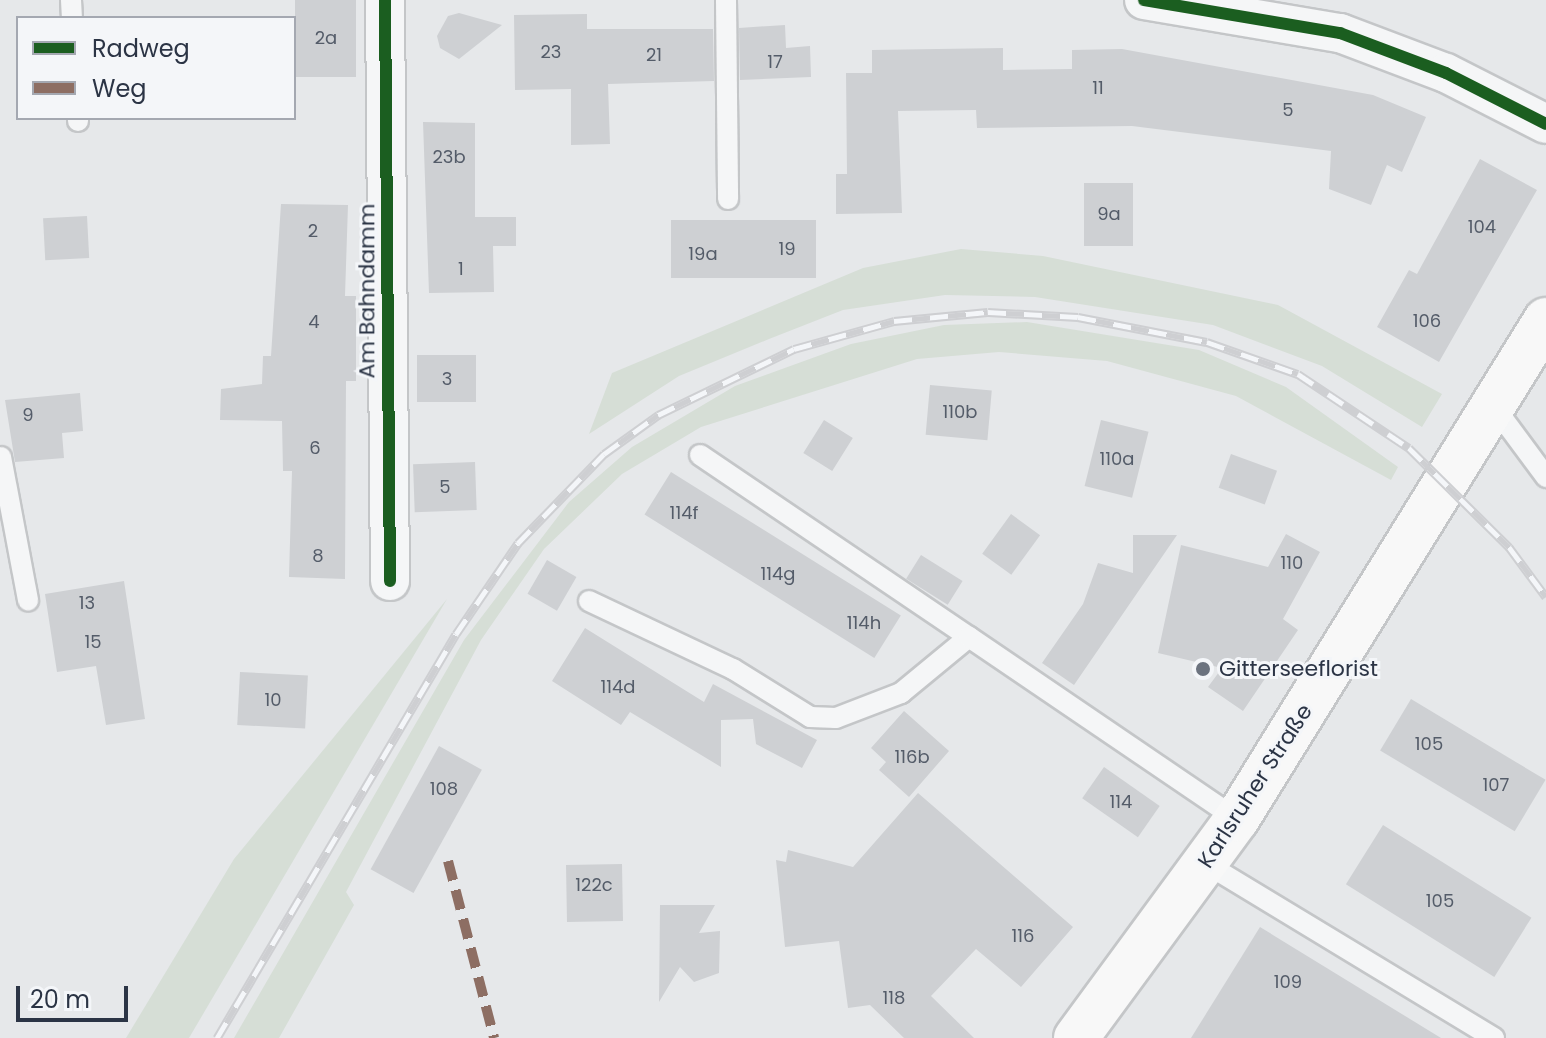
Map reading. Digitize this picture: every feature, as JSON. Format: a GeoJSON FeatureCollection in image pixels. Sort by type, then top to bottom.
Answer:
{"type":"FeatureCollection","features":[{"type":"Feature","properties":{"kind":"main road","name":"Karlsruher Straße"},"geometry":{"type":"LineString","coordinates":[[1076,1038],[1237,819],[1495,408],[1546,320]]}},
{"type":"Feature","properties":{"kind":"street","name":"Am Bahndamm"},"geometry":{"type":"LineString","coordinates":[[385,0],[390,581]]}},
{"type":"Feature","properties":{"kind":"street"},"geometry":{"type":"LineString","coordinates":[[1144,0],[1340,33],[1446,73],[1546,124]]}},
{"type":"Feature","properties":{"kind":"lane"},"geometry":{"type":"LineString","coordinates":[[726,0],[728,199]]}},
{"type":"Feature","properties":{"kind":"lane"},"geometry":{"type":"LineString","coordinates":[[1495,408],[1546,477]]}},
{"type":"Feature","properties":{"kind":"lane"},"geometry":{"type":"LineString","coordinates":[[700,455],[1237,819]]}},
{"type":"Feature","properties":{"kind":"lane"},"geometry":{"type":"LineString","coordinates":[[1,457],[6,538],[28,600]]}},
{"type":"Feature","properties":{"kind":"lane"},"geometry":{"type":"LineString","coordinates":[[589,601],[733,669],[810,717],[836,718],[901,693],[969,637]]}},
{"type":"Feature","properties":{"kind":"lane"},"geometry":{"type":"LineString","coordinates":[[1205,863],[1494,1038]]}},
{"type":"Feature","properties":{"kind":"shaded area"},"geometry":{"type":"Polygon","coordinates":[[[961,249],[1043,256],[1278,305],[1442,394],[1422,427],[1322,366],[1213,325],[1035,297],[945,295],[843,310],[679,376],[589,434],[612,373],[863,268],[961,249]]]}},
{"type":"Feature","properties":{"kind":"shaded area"},"geometry":{"type":"Polygon","coordinates":[[[1027,322],[1199,350],[1286,387],[1398,467],[1391,480],[1236,396],[1107,361],[999,352],[917,359],[701,427],[622,474],[544,549],[481,640],[346,892],[354,905],[279,1038],[234,1038],[464,640],[569,502],[632,447],[735,386],[851,344],[944,325],[1027,322]]]}},
{"type":"Feature","properties":{"kind":"shaded area"},"geometry":{"type":"Polygon","coordinates":[[[447,599],[189,1038],[126,1038],[234,859],[447,599]]]}},
{"type":"Feature","properties":{"kind":"building"},"geometry":{"type":"Polygon","coordinates":[[[295,0],[356,0],[356,77],[296,77],[295,0]]]}},
{"type":"Feature","properties":{"kind":"building"},"geometry":{"type":"Polygon","coordinates":[[[459,13],[502,25],[459,59],[440,48],[437,36],[448,16],[459,13]]]}},
{"type":"Feature","properties":{"kind":"building"},"geometry":{"type":"Polygon","coordinates":[[[587,14],[587,29],[713,29],[714,81],[608,84],[610,144],[571,145],[571,89],[515,90],[514,15],[587,14]]]}},
{"type":"Feature","properties":{"kind":"building"},"geometry":{"type":"Polygon","coordinates":[[[785,25],[786,48],[810,46],[811,77],[740,80],[739,28],[785,25]]]}},
{"type":"Feature","properties":{"kind":"building"},"geometry":{"type":"Polygon","coordinates":[[[1003,48],[1003,70],[1072,69],[1072,50],[1122,49],[1373,95],[1426,117],[1402,172],[1387,165],[1371,205],[1329,189],[1331,151],[1132,126],[977,128],[976,110],[898,111],[902,213],[836,214],[836,174],[847,174],[846,73],[872,73],[872,50],[1003,48]]]}},
{"type":"Feature","properties":{"kind":"building"},"geometry":{"type":"Polygon","coordinates":[[[423,122],[475,123],[475,217],[516,217],[516,246],[493,246],[494,292],[429,293],[423,122]]]}},
{"type":"Feature","properties":{"kind":"building"},"geometry":{"type":"Polygon","coordinates":[[[1480,159],[1537,190],[1439,362],[1377,327],[1409,270],[1417,274],[1480,159]]]}},
{"type":"Feature","properties":{"kind":"building"},"geometry":{"type":"Polygon","coordinates":[[[1084,183],[1133,183],[1133,246],[1084,246],[1084,183]]]}},
{"type":"Feature","properties":{"kind":"building"},"geometry":{"type":"Polygon","coordinates":[[[281,204],[348,205],[345,296],[356,296],[356,381],[346,381],[345,579],[289,577],[292,471],[283,471],[282,421],[220,420],[221,389],[262,384],[263,356],[271,356],[281,204]]]}},
{"type":"Feature","properties":{"kind":"building"},"geometry":{"type":"Polygon","coordinates":[[[87,216],[89,258],[45,260],[43,218],[87,216]]]}},
{"type":"Feature","properties":{"kind":"building"},"geometry":{"type":"Polygon","coordinates":[[[671,220],[816,220],[816,278],[671,278],[671,220]]]}},
{"type":"Feature","properties":{"kind":"building"},"geometry":{"type":"Polygon","coordinates":[[[417,355],[476,355],[476,402],[417,402],[417,355]]]}},
{"type":"Feature","properties":{"kind":"building"},"geometry":{"type":"Polygon","coordinates":[[[930,385],[992,390],[987,440],[926,435],[930,385]]]}},
{"type":"Feature","properties":{"kind":"building"},"geometry":{"type":"Polygon","coordinates":[[[80,393],[83,431],[62,433],[64,458],[15,462],[5,400],[80,393]]]}},
{"type":"Feature","properties":{"kind":"building"},"geometry":{"type":"Polygon","coordinates":[[[824,420],[853,438],[832,471],[803,453],[824,420]]]}},
{"type":"Feature","properties":{"kind":"building"},"geometry":{"type":"Polygon","coordinates":[[[1101,420],[1149,432],[1132,498],[1085,486],[1101,420]]]}},
{"type":"Feature","properties":{"kind":"building"},"geometry":{"type":"Polygon","coordinates":[[[1231,454],[1277,471],[1265,505],[1219,488],[1231,454]]]}},
{"type":"Feature","properties":{"kind":"building"},"geometry":{"type":"Polygon","coordinates":[[[475,462],[477,510],[415,512],[413,464],[475,462]]]}},
{"type":"Feature","properties":{"kind":"building"},"geometry":{"type":"Polygon","coordinates":[[[671,472],[901,616],[874,658],[645,514],[671,472]]]}},
{"type":"Feature","properties":{"kind":"building"},"geometry":{"type":"Polygon","coordinates":[[[1011,514],[1040,535],[1011,575],[982,554],[1011,514]]]}},
{"type":"Feature","properties":{"kind":"building"},"geometry":{"type":"Polygon","coordinates":[[[1286,534],[1320,552],[1283,619],[1298,630],[1243,711],[1208,687],[1222,668],[1158,653],[1181,545],[1268,567],[1286,534]]]}},
{"type":"Feature","properties":{"kind":"building"},"geometry":{"type":"Polygon","coordinates":[[[1133,535],[1177,535],[1074,685],[1042,663],[1083,604],[1098,563],[1133,573],[1133,535]]]}},
{"type":"Feature","properties":{"kind":"building"},"geometry":{"type":"Polygon","coordinates":[[[921,555],[963,581],[948,605],[906,579],[921,555]]]}},
{"type":"Feature","properties":{"kind":"building"},"geometry":{"type":"Polygon","coordinates":[[[547,560],[576,577],[557,611],[528,594],[547,560]]]}},
{"type":"Feature","properties":{"kind":"building"},"geometry":{"type":"Polygon","coordinates":[[[124,581],[145,719],[106,725],[96,666],[57,672],[45,594],[124,581]]]}},
{"type":"Feature","properties":{"kind":"building"},"geometry":{"type":"Polygon","coordinates":[[[585,628],[704,702],[713,684],[817,740],[802,768],[756,744],[753,719],[721,720],[721,767],[630,712],[621,725],[552,681],[585,628]]]}},
{"type":"Feature","properties":{"kind":"building"},"geometry":{"type":"Polygon","coordinates":[[[240,672],[308,676],[305,728],[237,725],[240,672]]]}},
{"type":"Feature","properties":{"kind":"building"},"geometry":{"type":"Polygon","coordinates":[[[1411,699],[1546,780],[1515,831],[1380,750],[1411,699]]]}},
{"type":"Feature","properties":{"kind":"building"},"geometry":{"type":"Polygon","coordinates":[[[904,711],[949,751],[909,797],[879,770],[886,762],[871,748],[904,711]]]}},
{"type":"Feature","properties":{"kind":"building"},"geometry":{"type":"Polygon","coordinates":[[[439,746],[482,770],[413,893],[371,869],[439,746]]]}},
{"type":"Feature","properties":{"kind":"building"},"geometry":{"type":"Polygon","coordinates":[[[1104,767],[1160,806],[1138,837],[1082,798],[1104,767]]]}},
{"type":"Feature","properties":{"kind":"building"},"geometry":{"type":"Polygon","coordinates":[[[918,793],[1073,927],[1021,987],[976,949],[931,996],[974,1038],[904,1038],[870,1005],[848,1008],[839,941],[785,947],[776,860],[786,862],[788,850],[853,867],[918,793]]]}},
{"type":"Feature","properties":{"kind":"building"},"geometry":{"type":"Polygon","coordinates":[[[1383,825],[1531,918],[1494,977],[1346,884],[1383,825]]]}},
{"type":"Feature","properties":{"kind":"building"},"geometry":{"type":"Polygon","coordinates":[[[622,864],[623,921],[567,922],[566,865],[622,864]]]}},
{"type":"Feature","properties":{"kind":"building"},"geometry":{"type":"Polygon","coordinates":[[[660,905],[715,905],[699,933],[720,931],[719,973],[694,982],[680,967],[659,1002],[660,905]]]}},
{"type":"Feature","properties":{"kind":"building"},"geometry":{"type":"Polygon","coordinates":[[[1260,927],[1441,1038],[1191,1038],[1260,927]]]}},
{"type":"Feature","properties":{"kind":"railway"},"geometry":{"type":"LineString","coordinates":[[217,1038],[456,634],[518,543],[604,454],[658,415],[794,349],[894,321],[988,312],[1078,317],[1207,342],[1298,374],[1409,448],[1509,547],[1546,597]]}},
{"type":"Feature","properties":{"kind":"marked path"},"geometry":{"type":"LineString","coordinates":[[448,861],[494,1038]]}},
{"type":"Feature","properties":{"kind":"cycle path"},"geometry":{"type":"LineString","coordinates":[[385,0],[390,581]]}},
{"type":"Feature","properties":{"kind":"cycle path"},"geometry":{"type":"LineString","coordinates":[[1144,0],[1340,33],[1446,73],[1546,124]]}},
{"type":"Feature","properties":{"kind":"place","name":"Gitterseeflorist"},"geometry":{"type":"Point","coordinates":[1203,669]}}]}
